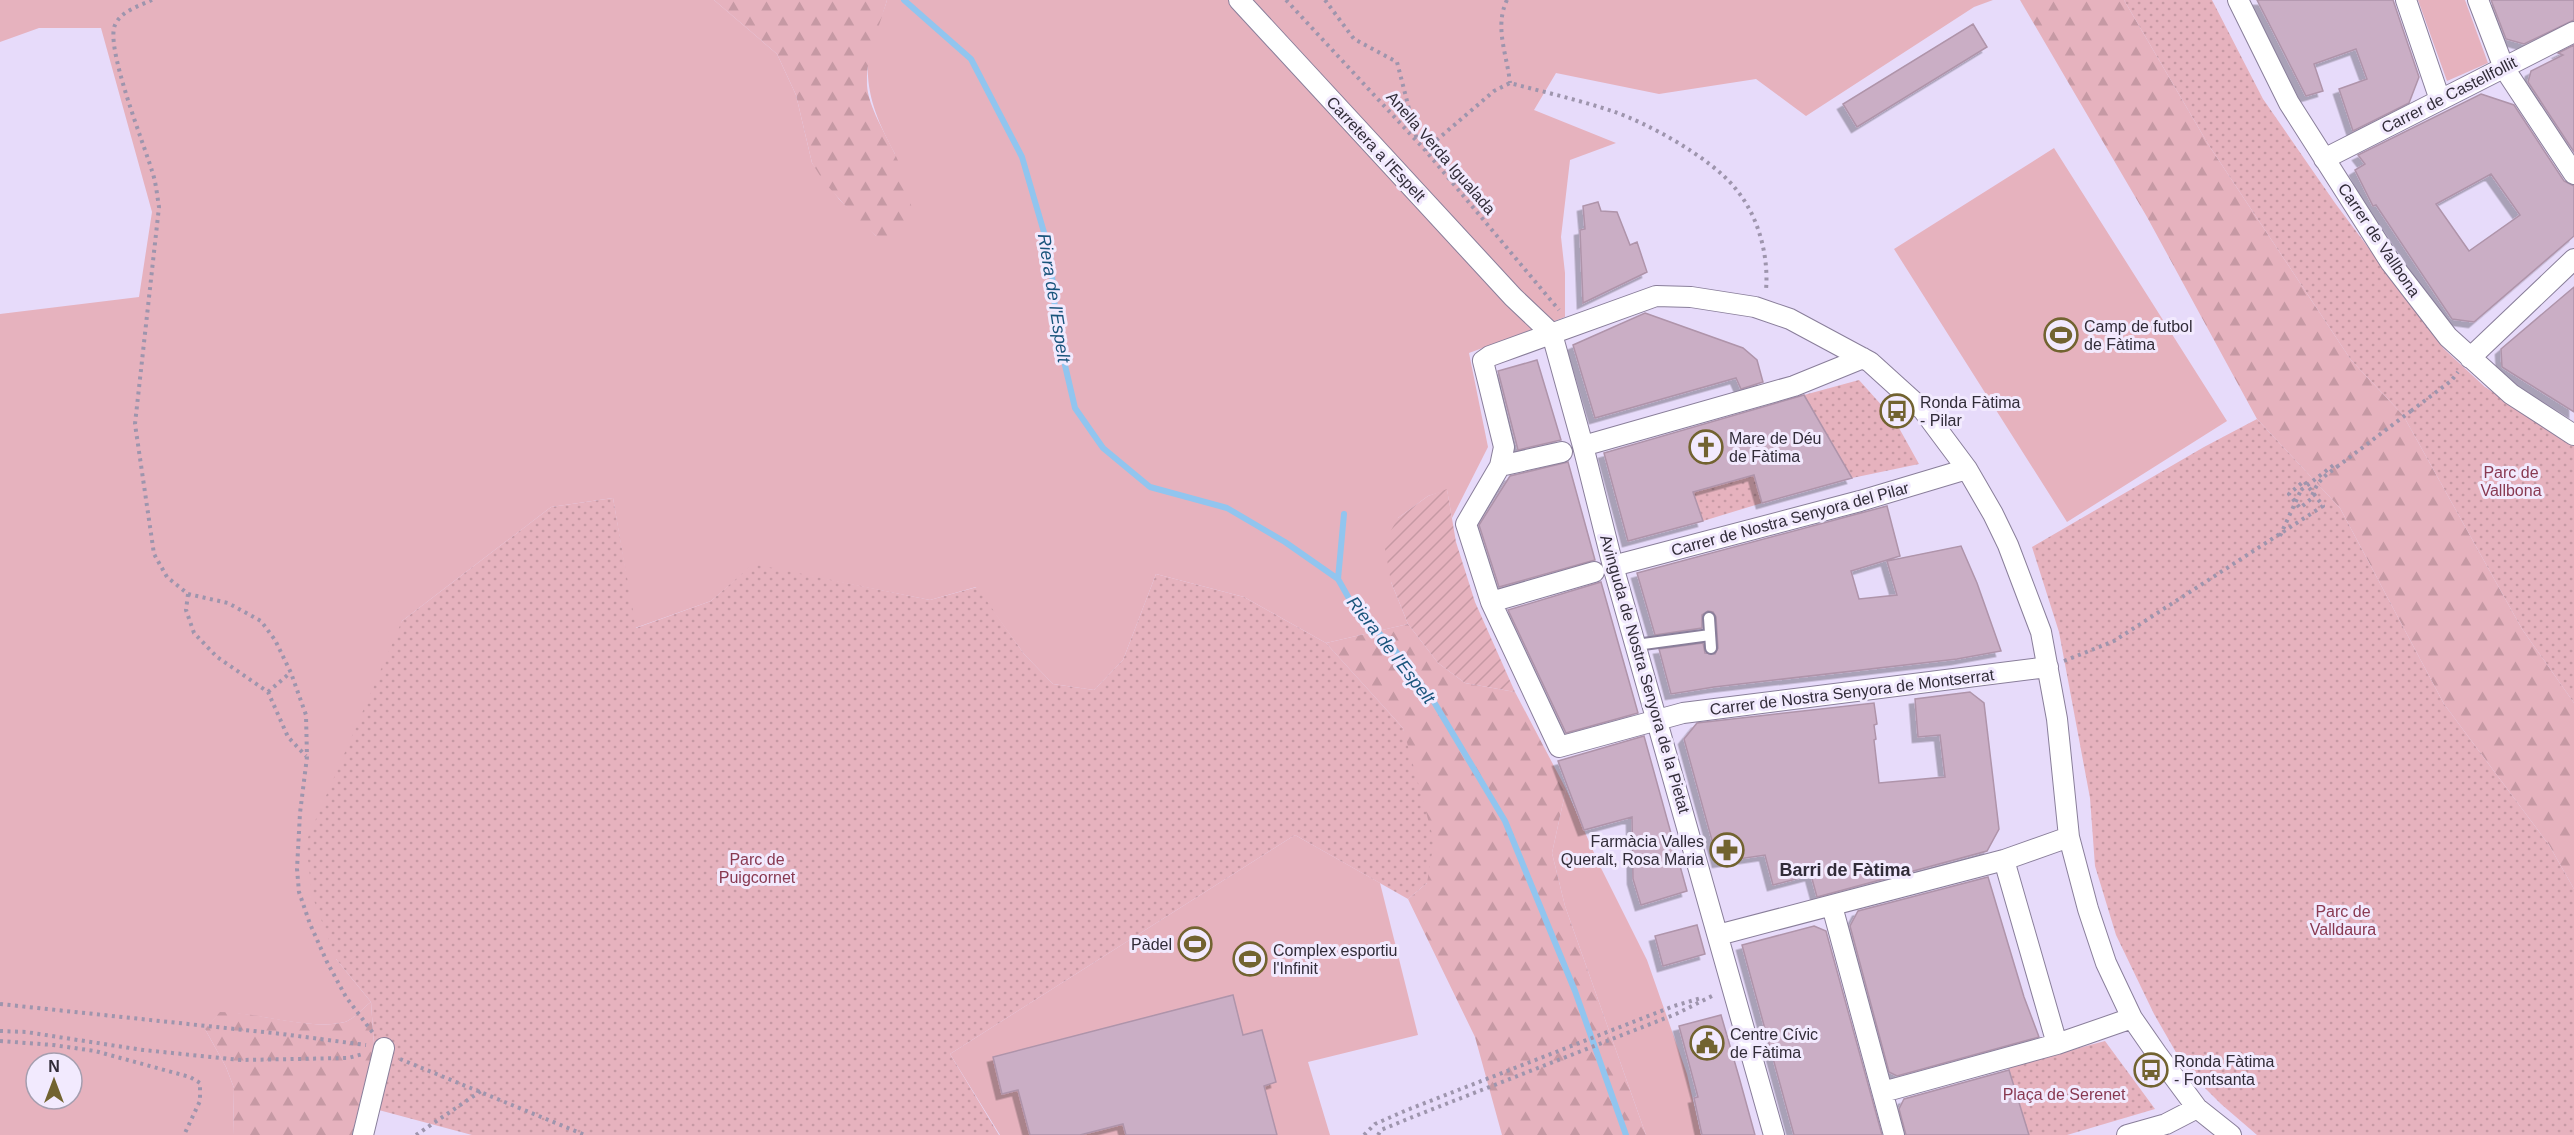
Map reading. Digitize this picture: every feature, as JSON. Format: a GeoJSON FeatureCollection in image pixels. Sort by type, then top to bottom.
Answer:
{"type":"FeatureCollection","features":[{"type":"Feature","properties":{"kind":"street","name":"Carretera a l'Espelt"},"geometry":{"type":"LineString","coordinates":[[1239,0],[1512,297],[1552,334]]}},
{"type":"Feature","properties":{"kind":"street","name":"Carrer de Vallbona"},"geometry":{"type":"LineString","coordinates":[[2238,0],[2289,103],[2391,263],[2448,337],[2511,394],[2574,435]]}},
{"type":"Feature","properties":{"kind":"street"},"geometry":{"type":"LineString","coordinates":[[2406,0],[2440,100]]}},
{"type":"Feature","properties":{"kind":"street"},"geometry":{"type":"LineString","coordinates":[[2478,0],[2504,68],[2574,174]]}},
{"type":"Feature","properties":{"kind":"street","name":"Carrer de Castellfollit"},"geometry":{"type":"LineString","coordinates":[[2324,159],[2574,32]]}},
{"type":"Feature","properties":{"kind":"street"},"geometry":{"type":"LineString","coordinates":[[2470,358],[2574,259]]}},
{"type":"Feature","properties":{"kind":"street"},"geometry":{"type":"LineString","coordinates":[[1594,572],[1491,602],[1466,524],[1500,466],[1504,447],[1483,361],[1656,296],[1690,297],[1762,310],[1790,319],[1863,358],[1923,410],[1967,469],[2008,545],[2041,632],[2061,754],[2069,837],[2088,909],[2103,952],[2132,1018],[2197,1108],[2231,1135]]}},
{"type":"Feature","properties":{"kind":"street","name":"Avinguda de Nostra Senyora de la Pietat"},"geometry":{"type":"LineString","coordinates":[[1552,334],[1613,566],[1774,1135]]}},
{"type":"Feature","properties":{"kind":"street"},"geometry":{"type":"LineString","coordinates":[[1583,446],[1794,386],[1863,358]]}},
{"type":"Feature","properties":{"kind":"street"},"geometry":{"type":"LineString","coordinates":[[1500,466],[1562,452]]}},
{"type":"Feature","properties":{"kind":"street","name":"Carrer de Nostra Senyora del Pilar"},"geometry":{"type":"LineString","coordinates":[[1613,566],[1860,501],[1967,469]]}},
{"type":"Feature","properties":{"kind":"street","name":"Carrer de Nostra Senyora de Montserrat"},"geometry":{"type":"LineString","coordinates":[[1491,602],[1559,747],[1657,722],[1683,713],[2048,667]]}},
{"type":"Feature","properties":{"kind":"street"},"geometry":{"type":"LineString","coordinates":[[1718,936],[2004,860],[2069,837]]}},
{"type":"Feature","properties":{"kind":"street"},"geometry":{"type":"LineString","coordinates":[[2004,860],[2057,1044]]}},
{"type":"Feature","properties":{"kind":"street"},"geometry":{"type":"LineString","coordinates":[[1832,906],[1894,1135]]}},
{"type":"Feature","properties":{"kind":"street"},"geometry":{"type":"LineString","coordinates":[[1882,1092],[2057,1044],[2132,1018]]}},
{"type":"Feature","properties":{"kind":"street"},"geometry":{"type":"LineString","coordinates":[[363,1135],[384,1048]]}},
{"type":"Feature","properties":{"kind":"street"},"geometry":{"type":"LineString","coordinates":[[2127,1135],[2165,1130],[2197,1108]]}},
{"type":"Feature","properties":{"kind":"lane"},"geometry":{"type":"LineString","coordinates":[[1709,618],[1711,648]]}},
{"type":"Feature","properties":{"kind":"lane"},"geometry":{"type":"LineString","coordinates":[[1636,645],[1710,635]]}},
{"type":"Feature","properties":{"kind":"path"},"geometry":{"type":"LineString","coordinates":[[152,0],[127,12],[121,18],[115,25],[112,46],[136,131],[153,172],[159,207],[135,424],[154,554],[167,577],[188,594],[228,603],[261,621],[275,640],[291,673],[306,715],[307,757],[300,813],[297,869],[299,892],[327,962],[346,997],[384,1048],[401,1060],[585,1135]]}},
{"type":"Feature","properties":{"kind":"path","name":"Anella Verda Igualada"},"geometry":{"type":"LineString","coordinates":[[1286,0],[1417,141],[1565,317],[1575,325]]}},
{"type":"Feature","properties":{"kind":"path"},"geometry":{"type":"LineString","coordinates":[[1324,0],[1354,39],[1397,62],[1417,141]]}},
{"type":"Feature","properties":{"kind":"path"},"geometry":{"type":"LineString","coordinates":[[1507,0],[1499,27],[1506,53],[1510,83]]}},
{"type":"Feature","properties":{"kind":"path"},"geometry":{"type":"LineString","coordinates":[[1425,150],[1494,91],[1510,83],[1612,111],[1656,130],[1715,169],[1735,188],[1750,212],[1763,244],[1768,275],[1762,310]]}},
{"type":"Feature","properties":{"kind":"path"},"geometry":{"type":"LineString","coordinates":[[2048,667],[2114,641],[2280,536],[2323,506],[2317,498],[2310,489],[2304,480],[2289,494],[2300,508],[2311,500],[2313,493],[2315,486],[2321,478],[2451,381],[2470,358]]}},
{"type":"Feature","properties":{"kind":"path"},"geometry":{"type":"LineString","coordinates":[[2280,536],[2301,490],[2336,464],[2338,466]]}},
{"type":"Feature","properties":{"kind":"path"},"geometry":{"type":"LineString","coordinates":[[188,594],[186,610],[194,633],[218,657],[268,692],[288,737],[307,757]]}},
{"type":"Feature","properties":{"kind":"path"},"geometry":{"type":"LineString","coordinates":[[268,692],[291,673]]}},
{"type":"Feature","properties":{"kind":"path"},"geometry":{"type":"LineString","coordinates":[[1364,1135],[1375,1124],[1407,1110],[1674,1006],[1733,989]]}},
{"type":"Feature","properties":{"kind":"path"},"geometry":{"type":"LineString","coordinates":[[1378,1135],[1381,1130],[1410,1118],[1676,1014],[1710,996]]}},
{"type":"Feature","properties":{"kind":"path"},"geometry":{"type":"LineString","coordinates":[[0,1004],[282,1034],[384,1048]]}},
{"type":"Feature","properties":{"kind":"path"},"geometry":{"type":"LineString","coordinates":[[0,1031],[26,1032],[142,1050],[241,1060],[348,1058],[384,1048]]}},
{"type":"Feature","properties":{"kind":"path"},"geometry":{"type":"LineString","coordinates":[[0,1041],[95,1051],[190,1077],[200,1083],[202,1092],[184,1135]]}},
{"type":"Feature","properties":{"kind":"path"},"geometry":{"type":"LineString","coordinates":[[416,1135],[481,1091]]}},
{"type":"Feature","properties":{"kind":"green space"},"geometry":{"type":"Polygon","coordinates":[[[0,0],[714,0],[777,54],[796,95],[812,163],[839,199],[876,236],[895,154],[872,101],[868,59],[887,0],[1993,0],[1974,7],[1806,116],[1756,79],[1659,94],[1556,73],[1534,110],[1616,143],[1570,160],[1561,237],[1565,273],[1565,317],[1469,353],[1488,447],[1452,518],[1447,490],[1428,496],[1398,518],[1391,582],[1408,624],[1326,643],[1244,597],[1156,574],[1123,660],[1094,690],[1053,684],[1024,654],[976,587],[930,600],[753,565],[711,601],[635,628],[613,498],[551,507],[402,621],[336,959],[371,1002],[345,1022],[331,1024],[301,1023],[235,1013],[220,1013],[205,1029],[226,1067],[234,1088],[233,1135],[0,1135],[0,314],[139,297],[152,212],[101,28],[39,28],[0,42],[0,0]]]}},
{"type":"Feature","properties":{"kind":"green space"},"geometry":{"type":"Polygon","coordinates":[[[714,0],[887,0],[871,52],[867,85],[874,111],[899,163],[910,198],[913,225],[896,243],[876,236],[859,221],[824,182],[812,163],[796,95],[777,54],[714,0]]]}},
{"type":"Feature","properties":{"kind":"green space"},"geometry":{"type":"Polygon","coordinates":[[[2020,0],[2124,0],[2208,144],[2351,360],[2403,415],[2522,629],[2574,703],[2574,889],[2549,845],[2444,704],[2340,508],[2257,419],[2147,217],[2020,0]]]}},
{"type":"Feature","properties":{"kind":"green space","name":"Parc de Vallbona"},"geometry":{"type":"Polygon","coordinates":[[[2124,0],[2212,0],[2263,99],[2335,203],[2444,349],[2485,387],[2574,446],[2574,703],[2522,629],[2403,415],[2351,360],[2208,144],[2124,0]]]}},
{"type":"Feature","properties":{"kind":"green space"},"geometry":{"type":"Polygon","coordinates":[[[2418,0],[2465,0],[2488,63],[2447,81],[2418,0]]]}},
{"type":"Feature","properties":{"kind":"green space","name":"Camp de futbol de Fàtima"},"geometry":{"type":"Polygon","coordinates":[[[2054,148],[2227,421],[2067,522],[1894,249],[2054,148]]]}},
{"type":"Feature","properties":{"kind":"green space"},"geometry":{"type":"Polygon","coordinates":[[[1859,380],[1894,419],[1919,464],[1852,478],[1804,395],[1859,380]]]}},
{"type":"Feature","properties":{"kind":"green space","name":"Parc de Valldaura"},"geometry":{"type":"Polygon","coordinates":[[[2257,419],[2340,508],[2444,704],[2549,845],[2574,889],[2574,1135],[2257,1135],[2221,1104],[2185,1068],[2154,1014],[2116,935],[2095,866],[2090,798],[2059,632],[2032,547],[2204,447],[2257,419]]]}},
{"type":"Feature","properties":{"kind":"green space"},"geometry":{"type":"Polygon","coordinates":[[[1754,474],[1762,503],[1703,521],[1693,492],[1754,474]]]}},
{"type":"Feature","properties":{"kind":"green space"},"geometry":{"type":"Polygon","coordinates":[[[1447,489],[1456,542],[1475,602],[1515,692],[1465,683],[1438,663],[1408,624],[1391,582],[1384,543],[1398,518],[1428,496],[1447,489]]]}},
{"type":"Feature","properties":{"kind":"green space","name":"Parc de Puigcornet"},"geometry":{"type":"Polygon","coordinates":[[[613,498],[636,628],[711,601],[753,564],[930,600],[977,587],[1024,654],[1053,684],[1094,690],[1123,660],[1156,574],[1244,597],[1326,643],[1403,728],[1434,841],[1427,883],[1408,899],[1295,835],[950,1054],[999,1135],[472,1135],[360,1105],[374,1045],[371,1002],[336,959],[312,895],[306,842],[402,621],[551,507],[613,498]]]}},
{"type":"Feature","properties":{"kind":"green space"},"geometry":{"type":"Polygon","coordinates":[[[1408,624],[1438,663],[1465,683],[1515,692],[1566,789],[1552,853],[1565,906],[1646,1135],[1502,1135],[1475,1037],[1408,899],[1427,883],[1403,728],[1326,643],[1408,624]]]}},
{"type":"Feature","properties":{"kind":"green space"},"geometry":{"type":"Polygon","coordinates":[[[1566,789],[1598,862],[1647,960],[1687,1074],[1701,1135],[1646,1135],[1565,906],[1552,853],[1566,789]]]}},
{"type":"Feature","properties":{"kind":"green space","name":"Complex esportiu l'Infinit"},"geometry":{"type":"Polygon","coordinates":[[[1295,835],[1380,883],[1418,1035],[1308,1062],[1330,1135],[1000,1135],[950,1054],[1295,835]]]}},
{"type":"Feature","properties":{"kind":"green space"},"geometry":{"type":"Polygon","coordinates":[[[371,1002],[374,1045],[352,1135],[233,1135],[234,1088],[226,1067],[205,1029],[220,1012],[301,1023],[332,1024],[345,1022],[371,1002]]]}},
{"type":"Feature","properties":{"kind":"green space","name":"Plaça de Serenet"},"geometry":{"type":"Polygon","coordinates":[[[2105,1041],[2155,1109],[2067,1135],[2029,1135],[2008,1067],[2105,1041]]]}},
{"type":"Feature","properties":{"kind":"building"},"geometry":{"type":"Polygon","coordinates":[[[2257,0],[2393,0],[2419,77],[2409,103],[2353,131],[2339,89],[2367,79],[2356,49],[2314,64],[2323,91],[2306,96],[2257,0]]]}},
{"type":"Feature","properties":{"kind":"building"},"geometry":{"type":"Polygon","coordinates":[[[2491,0],[2574,0],[2574,20],[2524,44],[2506,39],[2491,0]]]}},
{"type":"Feature","properties":{"kind":"building"},"geometry":{"type":"Polygon","coordinates":[[[1973,24],[1987,47],[1857,127],[1843,104],[1973,24]]]}},
{"type":"Feature","properties":{"kind":"building"},"geometry":{"type":"Polygon","coordinates":[[[2574,45],[2574,152],[2528,82],[2531,71],[2563,55],[2558,53],[2574,45]]]}},
{"type":"Feature","properties":{"kind":"building"},"geometry":{"type":"Polygon","coordinates":[[[2481,94],[2514,105],[2564,181],[2574,186],[2574,236],[2474,322],[2452,319],[2376,205],[2373,206],[2355,170],[2365,164],[2358,155],[2481,94]],[[2491,174],[2436,204],[2469,251],[2520,215],[2491,174]]]}},
{"type":"Feature","properties":{"kind":"building"},"geometry":{"type":"Polygon","coordinates":[[[1598,202],[1601,211],[1617,212],[1630,245],[1637,242],[1647,272],[1583,303],[1580,230],[1585,229],[1583,206],[1598,202]]]}},
{"type":"Feature","properties":{"kind":"building"},"geometry":{"type":"Polygon","coordinates":[[[2574,287],[2574,412],[2502,367],[2501,349],[2574,287]]]}},
{"type":"Feature","properties":{"kind":"building"},"geometry":{"type":"Polygon","coordinates":[[[1645,313],[1743,348],[1757,360],[1763,382],[1741,389],[1736,378],[1595,418],[1573,345],[1645,313]]]}},
{"type":"Feature","properties":{"kind":"building"},"geometry":{"type":"Polygon","coordinates":[[[1537,360],[1561,440],[1518,450],[1498,371],[1537,360]]]}},
{"type":"Feature","properties":{"kind":"building"},"geometry":{"type":"Polygon","coordinates":[[[1804,395],[1852,478],[1762,503],[1754,475],[1693,492],[1703,521],[1628,541],[1604,453],[1804,395]]]}},
{"type":"Feature","properties":{"kind":"building"},"geometry":{"type":"Polygon","coordinates":[[[1568,462],[1595,560],[1499,587],[1479,525],[1510,476],[1568,462]]]}},
{"type":"Feature","properties":{"kind":"building"},"geometry":{"type":"Polygon","coordinates":[[[1887,506],[1900,556],[1851,571],[1859,599],[1897,595],[1887,561],[1961,546],[2001,651],[1957,659],[1671,694],[1659,649],[1703,643],[1705,653],[1715,654],[1718,648],[1716,617],[1713,612],[1708,611],[1702,615],[1702,628],[1655,635],[1637,573],[1887,506]]]}},
{"type":"Feature","properties":{"kind":"building"},"geometry":{"type":"Polygon","coordinates":[[[1601,582],[1638,713],[1566,733],[1508,610],[1601,582]]]}},
{"type":"Feature","properties":{"kind":"building"},"geometry":{"type":"Polygon","coordinates":[[[1970,692],[1984,703],[1999,829],[1987,851],[1817,897],[1811,875],[1773,885],[1765,855],[1718,862],[1684,739],[1697,723],[1874,703],[1877,724],[1874,725],[1876,739],[1874,740],[1879,783],[1945,777],[1940,735],[1918,737],[1915,699],[1970,692]]]}},
{"type":"Feature","properties":{"kind":"building"},"geometry":{"type":"Polygon","coordinates":[[[1644,736],[1687,891],[1641,905],[1633,879],[1632,817],[1584,830],[1558,761],[1644,736]]]}},
{"type":"Feature","properties":{"kind":"building"},"geometry":{"type":"Polygon","coordinates":[[[1988,877],[2024,997],[2039,1037],[1897,1076],[1889,1072],[1850,926],[1858,911],[1988,877]]]}},
{"type":"Feature","properties":{"kind":"building"},"geometry":{"type":"Polygon","coordinates":[[[1697,925],[1705,954],[1663,966],[1655,936],[1697,925]]]}},
{"type":"Feature","properties":{"kind":"building"},"geometry":{"type":"Polygon","coordinates":[[[1814,926],[1826,931],[1882,1135],[1794,1135],[1742,945],[1814,926]]]}},
{"type":"Feature","properties":{"kind":"building"},"geometry":{"type":"Polygon","coordinates":[[[1233,995],[1243,1035],[1262,1030],[1276,1082],[1264,1086],[1277,1135],[1126,1135],[1123,1124],[1080,1135],[1030,1135],[1018,1090],[1002,1094],[993,1057],[1233,995]]]}},
{"type":"Feature","properties":{"kind":"building"},"geometry":{"type":"Polygon","coordinates":[[[1721,1015],[1755,1135],[1702,1135],[1694,1098],[1698,1097],[1679,1026],[1721,1015]]]}},
{"type":"Feature","properties":{"kind":"building"},"geometry":{"type":"Polygon","coordinates":[[[2009,1070],[2029,1135],[1906,1135],[1899,1109],[1904,1099],[2009,1070]]]}},
{"type":"Feature","properties":{"kind":"waterway","name":"Riera de l'Espelt"},"geometry":{"type":"LineString","coordinates":[[904,0],[971,59],[1022,157],[1050,253],[1057,331],[1075,408],[1103,448],[1150,487],[1227,508],[1285,542],[1338,579],[1355,609],[1391,645],[1431,697],[1505,821],[1575,991],[1626,1135]]}},
{"type":"Feature","properties":{"kind":"waterway"},"geometry":{"type":"LineString","coordinates":[[1338,579],[1344,514]]}},
{"type":"Feature","properties":{"kind":"place","name":"Camp de futbol de Fàtima"},"geometry":{"type":"Point","coordinates":[2061,335]}},
{"type":"Feature","properties":{"kind":"place","name":"Ronda Fàtima - Pilar"},"geometry":{"type":"Point","coordinates":[1897,411]}},
{"type":"Feature","properties":{"kind":"place","name":"Mare de Déu de Fàtima"},"geometry":{"type":"Point","coordinates":[1706,447]}},
{"type":"Feature","properties":{"kind":"place","name":"Farmàcia Valles Queralt, Rosa Maria"},"geometry":{"type":"Point","coordinates":[1727,850]}},
{"type":"Feature","properties":{"kind":"place","name":"Pàdel"},"geometry":{"type":"Point","coordinates":[1195,944]}},
{"type":"Feature","properties":{"kind":"place","name":"Complex esportiu l'Infinit"},"geometry":{"type":"Point","coordinates":[1250,959]}},
{"type":"Feature","properties":{"kind":"place","name":"Centre Cívic de Fàtima"},"geometry":{"type":"Point","coordinates":[1707,1043]}},
{"type":"Feature","properties":{"kind":"place","name":"Ronda Fàtima - Fontsanta"},"geometry":{"type":"Point","coordinates":[2151,1070]}},
{"type":"Feature","properties":{"kind":"district","name":"Barri de Fàtima"},"geometry":{"type":"Point","coordinates":[1845,870]}}]}
